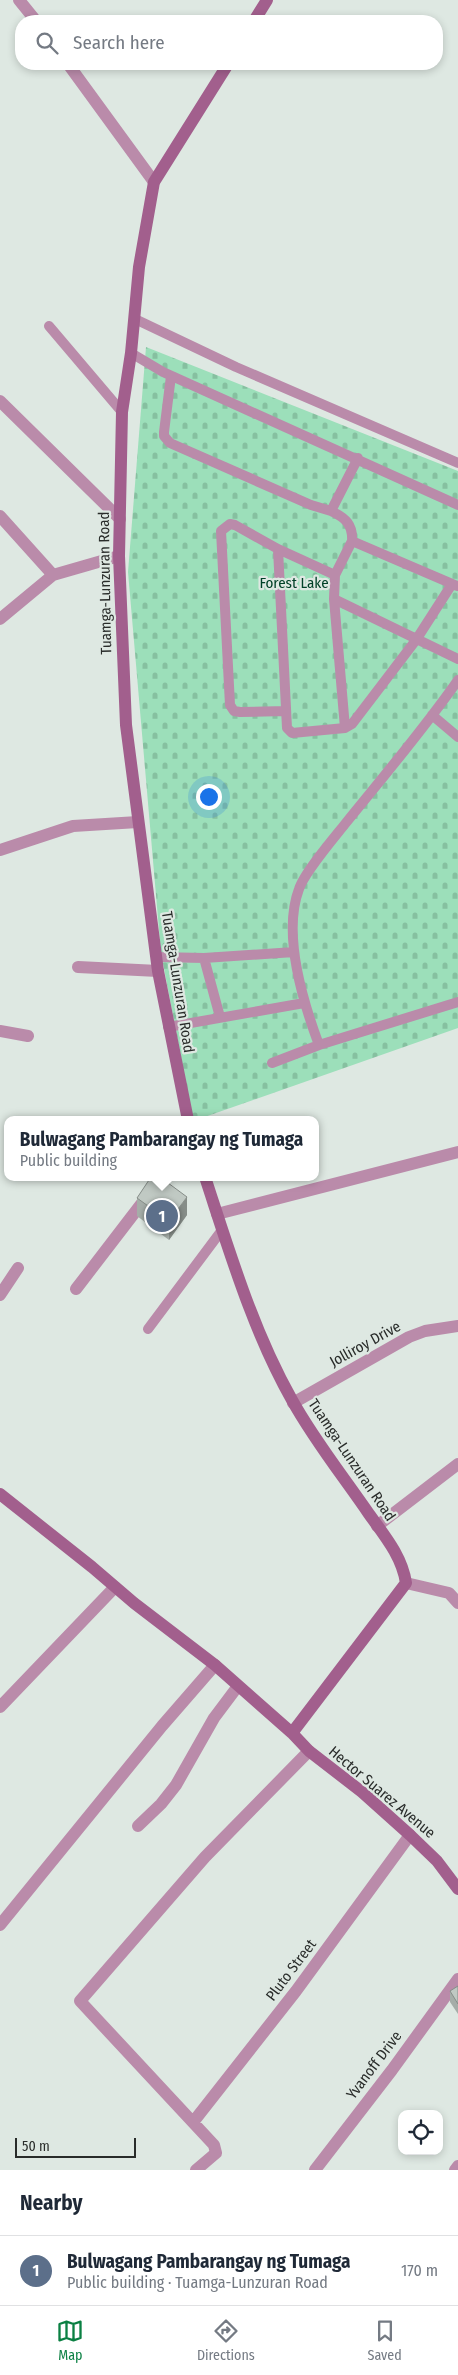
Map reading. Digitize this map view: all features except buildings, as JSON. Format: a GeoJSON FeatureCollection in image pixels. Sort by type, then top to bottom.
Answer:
{"type":"FeatureCollection","features":[{"type":"Feature","properties":{"kind":"street"},"geometry":{"type":"LineString","coordinates":[[18,0],[31,15]]}},
{"type":"Feature","properties":{"kind":"street"},"geometry":{"type":"LineString","coordinates":[[258,15],[268,0]]}},
{"type":"Feature","properties":{"kind":"street"},"geometry":{"type":"LineString","coordinates":[[72,70],[154,182]]}},
{"type":"Feature","properties":{"kind":"street","name":"Tuamga-Lunzuran Road"},"geometry":{"type":"LineString","coordinates":[[187,1116],[158,971],[126,725],[118,556],[122,412],[131,353],[139,267],[154,182],[224,70]]}},
{"type":"Feature","properties":{"kind":"street"},"geometry":{"type":"LineString","coordinates":[[0,401],[120,519]]}},
{"type":"Feature","properties":{"kind":"street"},"geometry":{"type":"LineString","coordinates":[[0,516],[52,575]]}},
{"type":"Feature","properties":{"kind":"street"},"geometry":{"type":"LineString","coordinates":[[0,619],[52,575],[118,556]]}},
{"type":"Feature","properties":{"kind":"street"},"geometry":{"type":"LineString","coordinates":[[0,850],[73,826],[138,822]]}},
{"type":"Feature","properties":{"kind":"street"},"geometry":{"type":"LineString","coordinates":[[78,967],[158,971]]}},
{"type":"Feature","properties":{"kind":"street"},"geometry":{"type":"LineString","coordinates":[[0,1031],[28,1036]]}},
{"type":"Feature","properties":{"kind":"street"},"geometry":{"type":"LineString","coordinates":[[217,1214],[458,1152]]}},
{"type":"Feature","properties":{"kind":"street"},"geometry":{"type":"LineString","coordinates":[[76,1289],[159,1181]]}},
{"type":"Feature","properties":{"kind":"street","name":"Tuamga-Lunzuran Road"},"geometry":{"type":"LineString","coordinates":[[206,1181],[258,1330],[293,1403],[394,1550],[404,1571],[406,1583]]}},
{"type":"Feature","properties":{"kind":"street"},"geometry":{"type":"LineString","coordinates":[[0,1295],[18,1268]]}},
{"type":"Feature","properties":{"kind":"street","name":"Jolliroy Drive"},"geometry":{"type":"LineString","coordinates":[[293,1403],[409,1337],[458,1326]]}},
{"type":"Feature","properties":{"kind":"street"},"geometry":{"type":"LineString","coordinates":[[377,1526],[458,1464]]}},
{"type":"Feature","properties":{"kind":"street","name":"Hector Suarez Avenue"},"geometry":{"type":"LineString","coordinates":[[0,1494],[215,1665],[292,1733],[305,1748],[362,1792],[410,1835],[437,1860],[458,1889]]}},
{"type":"Feature","properties":{"kind":"street"},"geometry":{"type":"LineString","coordinates":[[292,1733],[406,1583],[455,1594]]}},
{"type":"Feature","properties":{"kind":"street"},"geometry":{"type":"LineString","coordinates":[[0,1707],[115,1587]]}},
{"type":"Feature","properties":{"kind":"street"},"geometry":{"type":"LineString","coordinates":[[0,1925],[162,1726],[215,1665]]}},
{"type":"Feature","properties":{"kind":"street"},"geometry":{"type":"LineString","coordinates":[[138,1826],[161,1804],[176,1785],[214,1718],[238,1686]]}},
{"type":"Feature","properties":{"kind":"street"},"geometry":{"type":"LineString","coordinates":[[196,2170],[216,2153],[214,2145],[194,2121],[80,2001],[205,1857],[305,1748]]}},
{"type":"Feature","properties":{"kind":"street","name":"Pluto Street"},"geometry":{"type":"LineString","coordinates":[[194,2121],[296,1991],[410,1835]]}},
{"type":"Feature","properties":{"kind":"street","name":"Yvanoff Drive"},"geometry":{"type":"LineString","coordinates":[[315,2170],[392,2070],[458,1979]]}},
{"type":"Feature","properties":{"kind":"street"},"geometry":{"type":"LineString","coordinates":[[455,2170],[458,2166]]}},
{"type":"Feature","properties":{"kind":"lane"},"geometry":{"type":"LineString","coordinates":[[134,320],[236,368],[458,463]]}},
{"type":"Feature","properties":{"kind":"lane"},"geometry":{"type":"LineString","coordinates":[[49,326],[122,412]]}},
{"type":"Feature","properties":{"kind":"lane"},"geometry":{"type":"LineString","coordinates":[[131,353],[171,376],[358,458],[458,505]]}},
{"type":"Feature","properties":{"kind":"lane"},"geometry":{"type":"LineString","coordinates":[[171,376],[164,432],[164,436],[170,443],[311,505],[332,511],[344,517],[350,524],[353,532],[352,541],[335,575],[334,599],[345,728]]}},
{"type":"Feature","properties":{"kind":"lane"},"geometry":{"type":"LineString","coordinates":[[332,511],[358,458]]}},
{"type":"Feature","properties":{"kind":"lane"},"geometry":{"type":"LineString","coordinates":[[286,711],[240,712],[234,710],[230,704],[221,531],[230,524],[278,549],[335,575]]}},
{"type":"Feature","properties":{"kind":"lane"},"geometry":{"type":"LineString","coordinates":[[278,549],[286,728],[292,733],[345,728],[358,719],[455,585],[352,541]]}},
{"type":"Feature","properties":{"kind":"lane"},"geometry":{"type":"LineString","coordinates":[[334,599],[458,659]]}},
{"type":"Feature","properties":{"kind":"lane"},"geometry":{"type":"LineString","coordinates":[[319,1045],[304,1003],[294,952],[294,909],[299,888],[330,844],[458,680]]}},
{"type":"Feature","properties":{"kind":"lane"},"geometry":{"type":"LineString","coordinates":[[432,715],[458,737]]}},
{"type":"Feature","properties":{"kind":"lane"},"geometry":{"type":"LineString","coordinates":[[156,957],[204,958],[294,952]]}},
{"type":"Feature","properties":{"kind":"lane"},"geometry":{"type":"LineString","coordinates":[[204,958],[220,1017]]}},
{"type":"Feature","properties":{"kind":"lane"},"geometry":{"type":"LineString","coordinates":[[272,1063],[319,1045],[458,1002]]}},
{"type":"Feature","properties":{"kind":"lane"},"geometry":{"type":"LineString","coordinates":[[168,1027],[304,1003]]}},
{"type":"Feature","properties":{"kind":"lane"},"geometry":{"type":"LineString","coordinates":[[148,1329],[222,1230]]}},
{"type":"Feature","properties":{"kind":"green space","name":"Forest Lake"},"geometry":{"type":"Polygon","coordinates":[[[146,347],[458,471],[458,1028],[207,1116],[192,1116],[161,953],[128,572],[146,347]]]}},
{"type":"Feature","properties":{"kind":"place","name":"Bulwagang Pambarangay ng Tumaga"},"geometry":{"type":"Point","coordinates":[162,1216]}}]}
